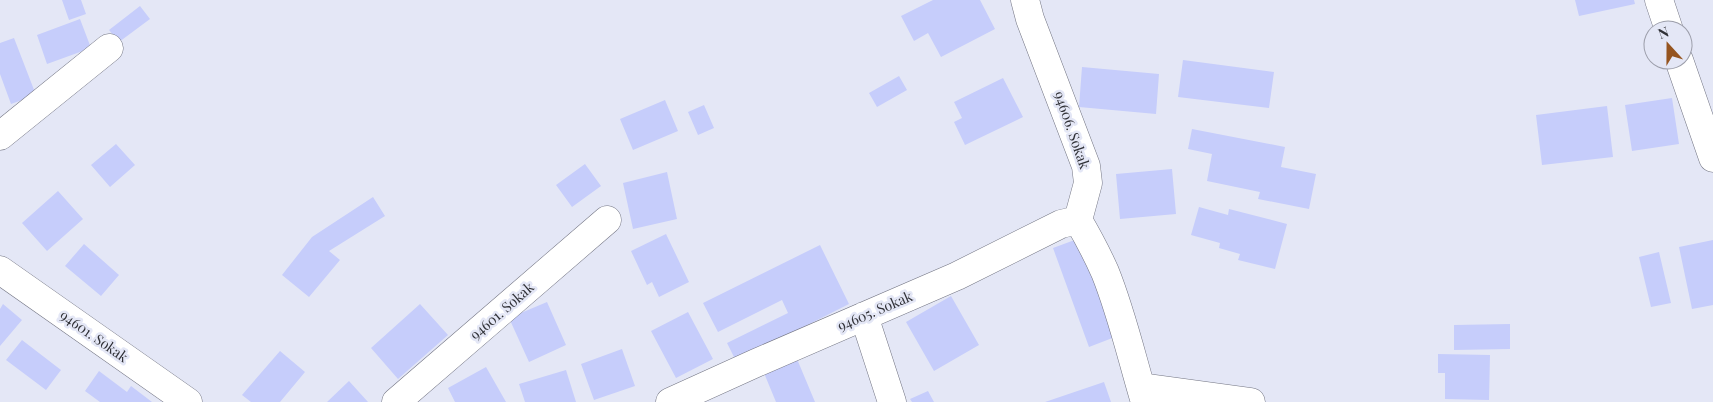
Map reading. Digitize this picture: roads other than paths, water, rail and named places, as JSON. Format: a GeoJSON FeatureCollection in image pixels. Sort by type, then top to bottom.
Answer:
{"type":"FeatureCollection","features":[{"type":"Feature","properties":{"kind":"street","name":"94606. Sokak"},"geometry":{"type":"LineString","coordinates":[[1024,0],[1086,166],[1088,183],[1078,220]]}},
{"type":"Feature","properties":{"kind":"street"},"geometry":{"type":"LineString","coordinates":[[1659,0],[1666,20]]}},
{"type":"Feature","properties":{"kind":"street"},"geometry":{"type":"LineString","coordinates":[[0,136],[109,48]]}},
{"type":"Feature","properties":{"kind":"street"},"geometry":{"type":"LineString","coordinates":[[1682,70],[1713,158]]}},
{"type":"Feature","properties":{"kind":"street","name":"94601. Sokak"},"geometry":{"type":"LineString","coordinates":[[396,402],[607,220]]}},
{"type":"Feature","properties":{"kind":"street","name":"94605. Sokak"},"geometry":{"type":"LineString","coordinates":[[670,402],[981,265],[1061,224],[1078,220]]}},
{"type":"Feature","properties":{"kind":"street"},"geometry":{"type":"LineString","coordinates":[[1078,220],[1105,273],[1118,309],[1143,394],[1251,402]]}},
{"type":"Feature","properties":{"kind":"street","name":"94601. Sokak"},"geometry":{"type":"LineString","coordinates":[[0,270],[188,402]]}},
{"type":"Feature","properties":{"kind":"street"},"geometry":{"type":"LineString","coordinates":[[864,316],[892,402]]}}]}
